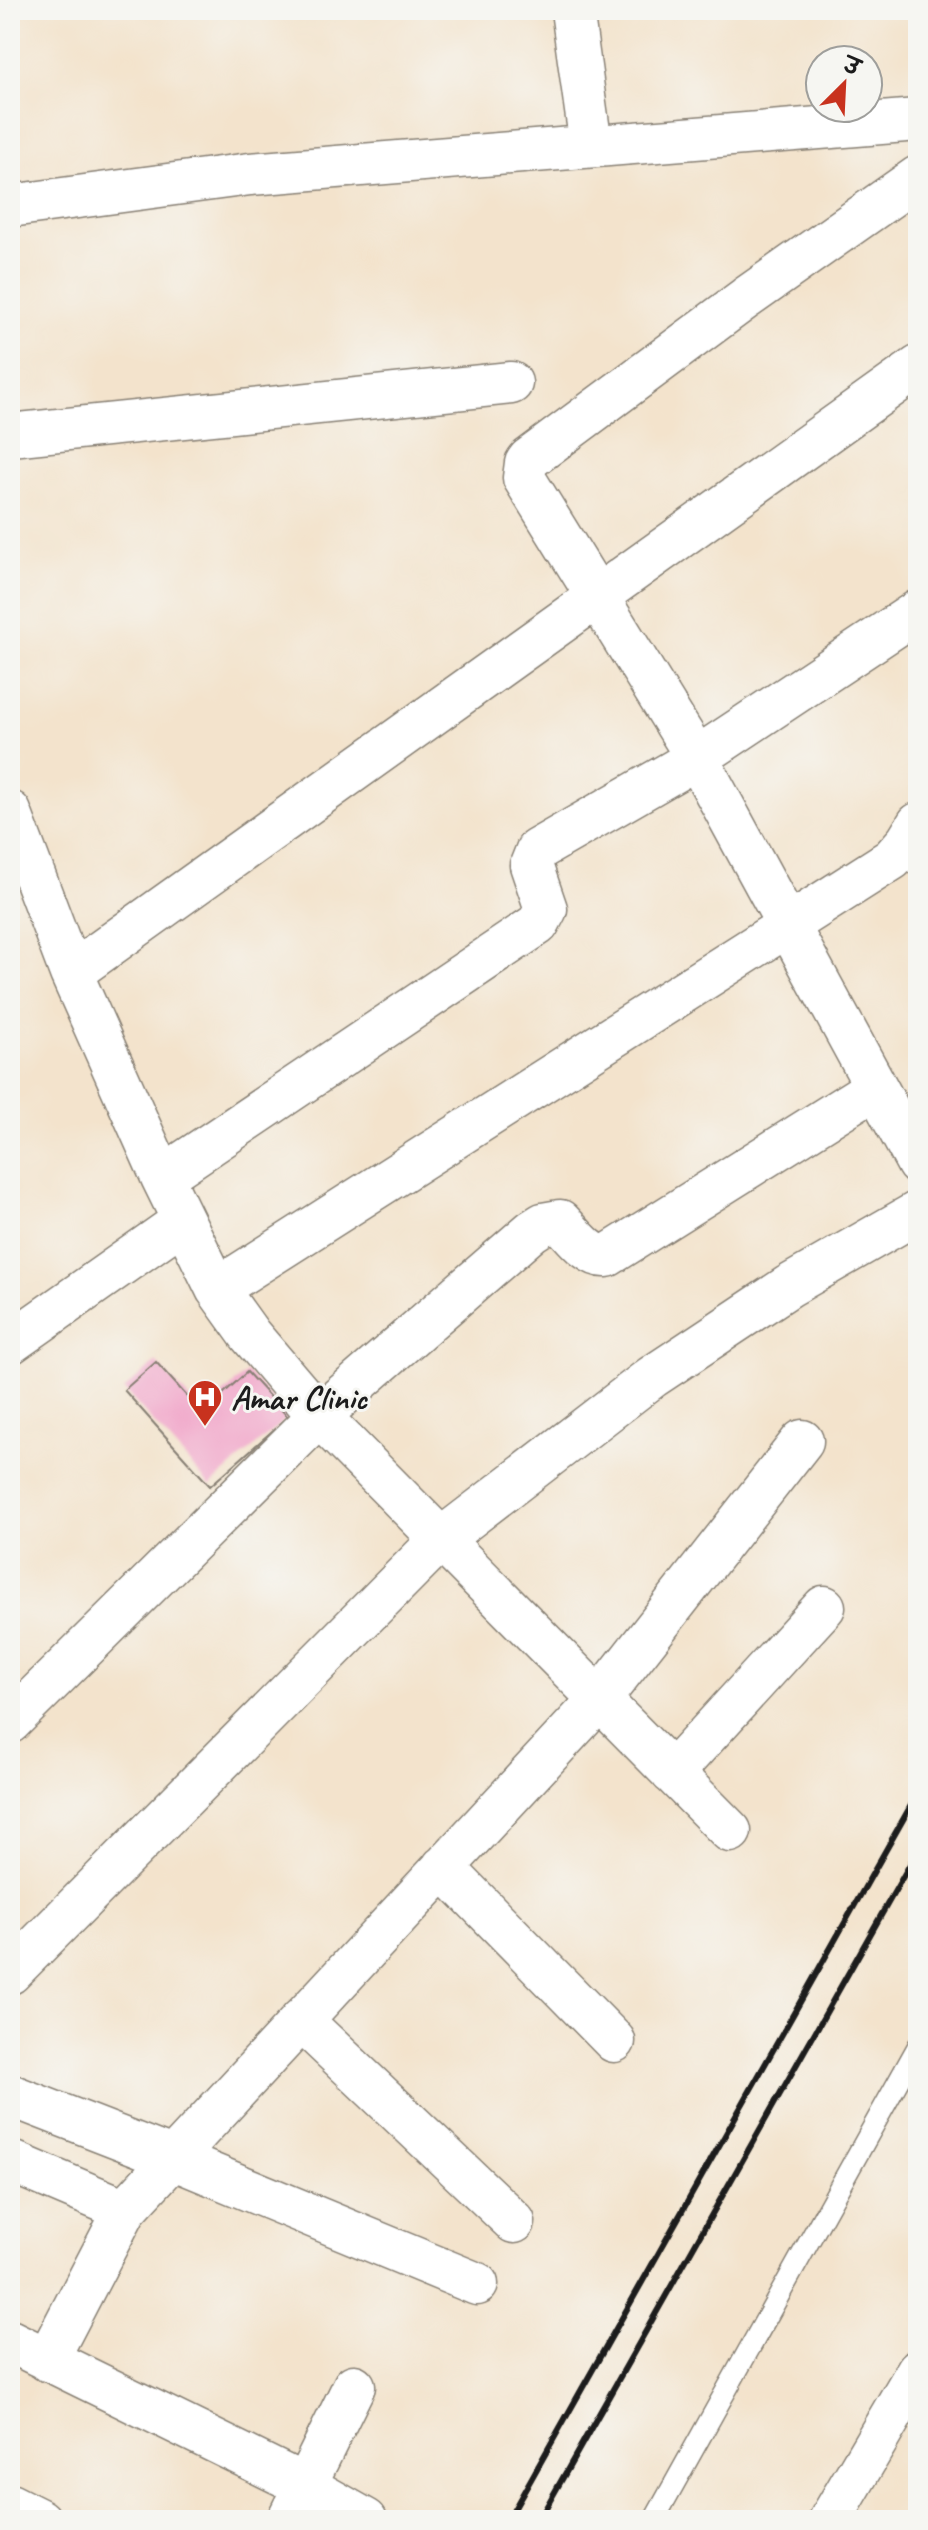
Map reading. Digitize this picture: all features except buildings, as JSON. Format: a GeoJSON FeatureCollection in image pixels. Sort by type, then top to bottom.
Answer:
{"type":"FeatureCollection","features":[{"type":"Feature","properties":{"kind":"street"},"geometry":{"type":"LineString","coordinates":[[572,10],[591,146]]}},
{"type":"Feature","properties":{"kind":"street"},"geometry":{"type":"LineString","coordinates":[[10,206],[250,174],[918,121]]}},
{"type":"Feature","properties":{"kind":"street"},"geometry":{"type":"LineString","coordinates":[[918,177],[746,298],[529,459],[524,478],[697,758],[787,927],[896,1101],[918,1164]]}},
{"type":"Feature","properties":{"kind":"street"},"geometry":{"type":"LineString","coordinates":[[71,973],[918,367]]}},
{"type":"Feature","properties":{"kind":"street"},"geometry":{"type":"LineString","coordinates":[[10,435],[511,383]]}},
{"type":"Feature","properties":{"kind":"street"},"geometry":{"type":"LineString","coordinates":[[162,1177],[538,924],[546,909],[531,865],[537,850],[697,758],[918,611]]}},
{"type":"Feature","properties":{"kind":"street"},"geometry":{"type":"LineString","coordinates":[[10,812],[71,973],[162,1177],[217,1289],[250,1335],[319,1416],[730,1831]]}},
{"type":"Feature","properties":{"kind":"street"},"geometry":{"type":"LineString","coordinates":[[217,1289],[892,859],[918,824]]}},
{"type":"Feature","properties":{"kind":"street"},"geometry":{"type":"LineString","coordinates":[[10,1722],[319,1416],[543,1224],[560,1221],[593,1254],[607,1256],[896,1101]]}},
{"type":"Feature","properties":{"kind":"street"},"geometry":{"type":"LineString","coordinates":[[10,1973],[440,1540],[652,1377],[789,1286],[918,1212]]}},
{"type":"Feature","properties":{"kind":"street"},"geometry":{"type":"LineString","coordinates":[[10,1343],[183,1221]]}},
{"type":"Feature","properties":{"kind":"street"},"geometry":{"type":"LineString","coordinates":[[47,2360],[125,2210],[599,1700],[802,1441]]}},
{"type":"Feature","properties":{"kind":"street"},"geometry":{"type":"LineString","coordinates":[[672,1773],[824,1607]]}},
{"type":"Feature","properties":{"kind":"street"},"geometry":{"type":"LineString","coordinates":[[443,1867],[614,2041]]}},
{"type":"Feature","properties":{"kind":"street"},"geometry":{"type":"LineString","coordinates":[[301,2020],[514,2222]]}},
{"type":"Feature","properties":{"kind":"street"},"geometry":{"type":"LineString","coordinates":[[10,2095],[477,2284]]}},
{"type":"Feature","properties":{"kind":"street"},"geometry":{"type":"LineString","coordinates":[[10,2161],[125,2210]]}},
{"type":"Feature","properties":{"kind":"street"},"geometry":{"type":"LineString","coordinates":[[10,2341],[297,2503],[366,2520]]}},
{"type":"Feature","properties":{"kind":"street"},"geometry":{"type":"LineString","coordinates":[[297,2503],[354,2386]]}},
{"type":"Feature","properties":{"kind":"street"},"geometry":{"type":"LineString","coordinates":[[830,2520],[911,2395]]}},
{"type":"Feature","properties":{"kind":"street"},"geometry":{"type":"LineString","coordinates":[[10,2505],[40,2520]]}},
{"type":"Feature","properties":{"kind":"lane"},"geometry":{"type":"LineString","coordinates":[[654,2520],[918,2046]]}},
{"type":"Feature","properties":{"kind":"railway"},"geometry":{"type":"LineString","coordinates":[[508,2520],[918,1793]]}},
{"type":"Feature","properties":{"kind":"railway"},"geometry":{"type":"LineString","coordinates":[[539,2520],[918,1850]]}},
{"type":"Feature","properties":{"kind":"place","name":"Amar Clinic"},"geometry":{"type":"Point","coordinates":[205,1428]}}]}
